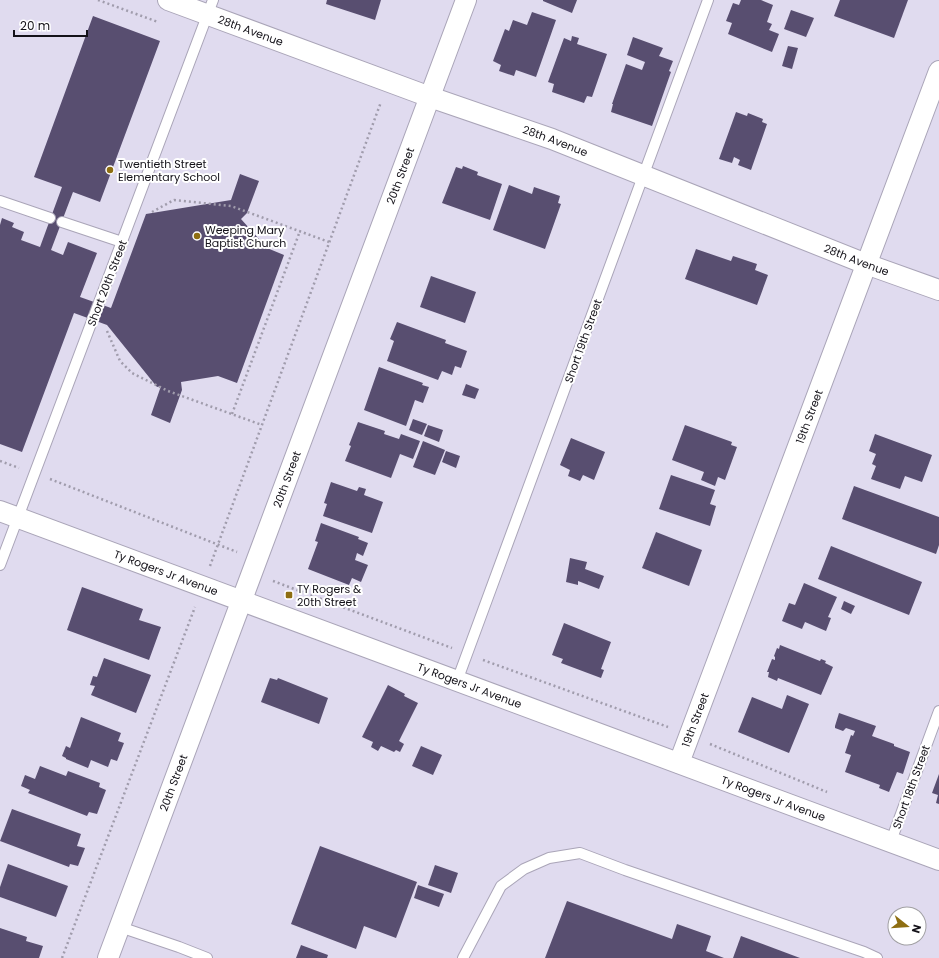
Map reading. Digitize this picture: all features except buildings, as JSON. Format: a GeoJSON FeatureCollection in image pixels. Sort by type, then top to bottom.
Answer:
{"type":"FeatureCollection","features":[{"type":"Feature","properties":{"kind":"street","name":"28th Avenue"},"geometry":{"type":"LineString","coordinates":[[168,0],[210,7],[389,82],[552,139],[866,264],[939,290]]}},
{"type":"Feature","properties":{"kind":"street","name":"20th Street"},"geometry":{"type":"LineString","coordinates":[[108,958],[466,0]]}},
{"type":"Feature","properties":{"kind":"street","name":"19th Street"},"geometry":{"type":"LineString","coordinates":[[679,763],[939,71]]}},
{"type":"Feature","properties":{"kind":"street","name":"Ty Rogers Jr Avenue"},"geometry":{"type":"LineString","coordinates":[[9,514],[939,860]]}},
{"type":"Feature","properties":{"kind":"lane","name":"Short 19th Street"},"geometry":{"type":"LineString","coordinates":[[457,681],[708,0]]}},
{"type":"Feature","properties":{"kind":"lane","name":"Short 20th Street"},"geometry":{"type":"LineString","coordinates":[[0,565],[9,514],[35,474],[210,7]]}},
{"type":"Feature","properties":{"kind":"lane"},"geometry":{"type":"LineString","coordinates":[[0,201],[50,218]]}},
{"type":"Feature","properties":{"kind":"lane"},"geometry":{"type":"LineString","coordinates":[[62,222],[122,242]]}},
{"type":"Feature","properties":{"kind":"lane","name":"Short 18th Street"},"geometry":{"type":"LineString","coordinates":[[891,841],[939,711]]}},
{"type":"Feature","properties":{"kind":"lane"},"geometry":{"type":"LineString","coordinates":[[463,958],[502,886],[524,869],[550,858],[580,853],[625,870],[864,952],[877,958]]}},
{"type":"Feature","properties":{"kind":"lane"},"geometry":{"type":"LineString","coordinates":[[120,927],[207,958]]}},
{"type":"Feature","properties":{"kind":"path"},"geometry":{"type":"LineString","coordinates":[[62,958],[203,586],[389,82]]}},
{"type":"Feature","properties":{"kind":"path"},"geometry":{"type":"LineString","coordinates":[[150,213],[174,200],[231,206],[329,242]]}},
{"type":"Feature","properties":{"kind":"path"},"geometry":{"type":"LineString","coordinates":[[232,414],[300,232]]}},
{"type":"Feature","properties":{"kind":"path"},"geometry":{"type":"LineString","coordinates":[[104,325],[120,361],[132,373],[168,391],[262,425]]}},
{"type":"Feature","properties":{"kind":"path"},"geometry":{"type":"LineString","coordinates":[[0,461],[238,552],[251,573],[689,735],[833,795]]}},
{"type":"Feature","properties":{"kind":"place","name":"Twentieth Street Elementary School"},"geometry":{"type":"Point","coordinates":[110,170]}},
{"type":"Feature","properties":{"kind":"place","name":"Weeping Mary Baptist Church"},"geometry":{"type":"Point","coordinates":[197,236]}},
{"type":"Feature","properties":{"kind":"place","name":"TY Rogers & 20th Street"},"geometry":{"type":"Point","coordinates":[289,595]}}]}
